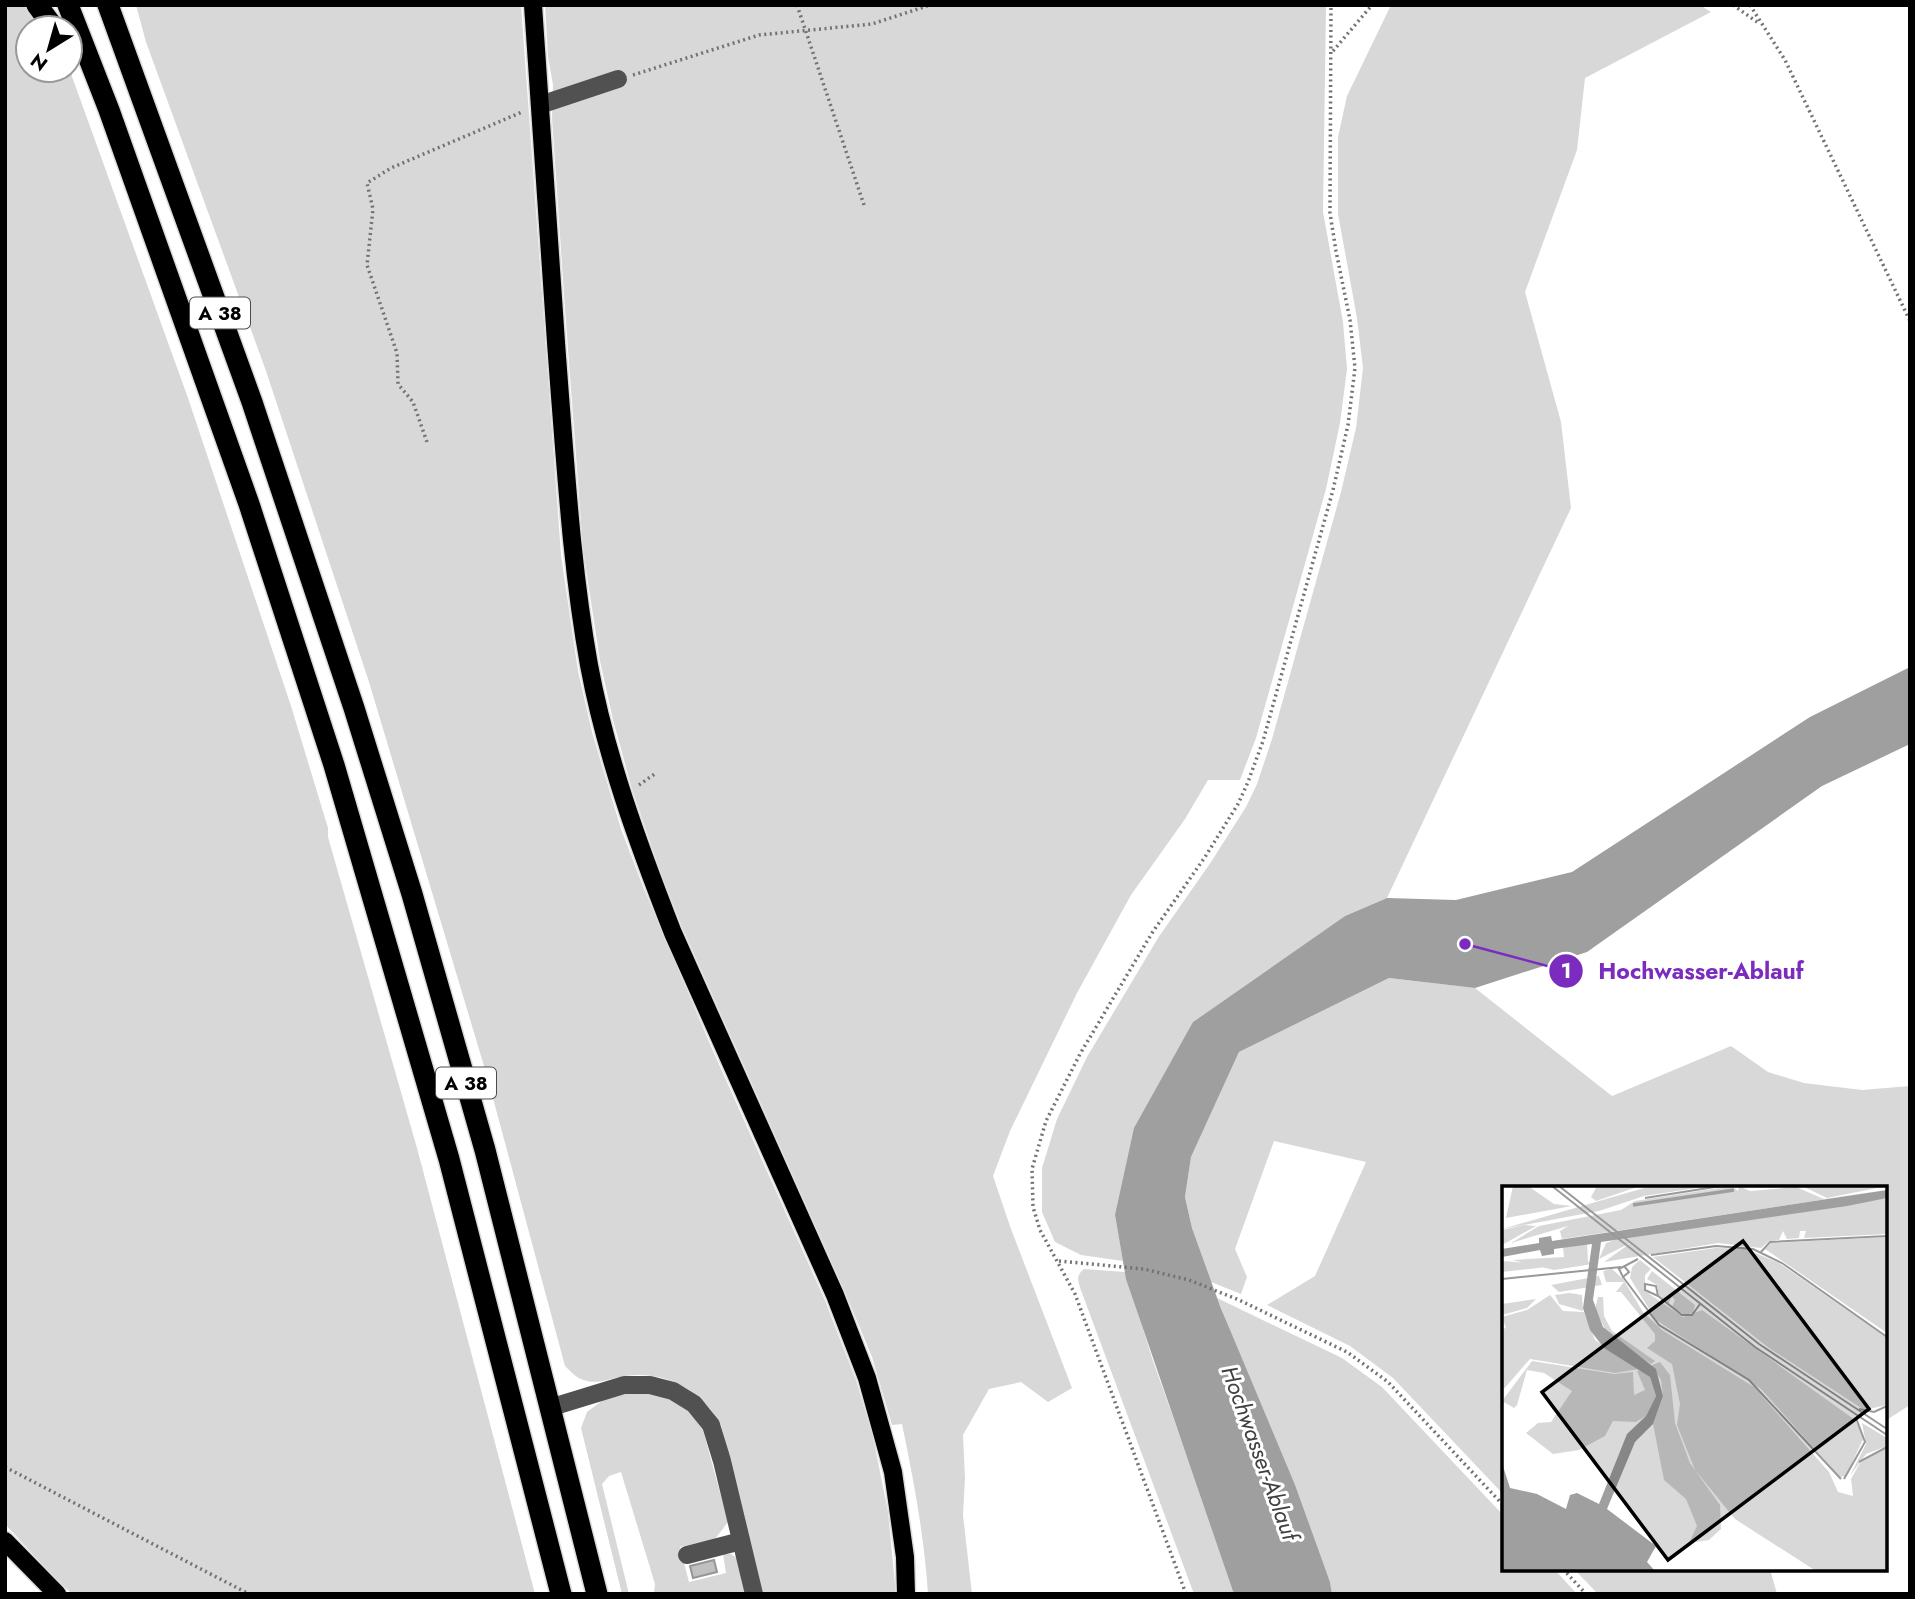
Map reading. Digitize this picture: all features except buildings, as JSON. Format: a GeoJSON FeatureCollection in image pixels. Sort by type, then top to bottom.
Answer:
{"type":"FeatureCollection","features":[{"type":"Feature","properties":{"kind":"highway","name":"A 38"},"geometry":{"type":"LineString","coordinates":[[68,5],[109,110],[249,504],[334,765],[449,1159],[561,1594]]}},
{"type":"Feature","properties":{"kind":"highway","name":"A 38"},"geometry":{"type":"LineString","coordinates":[[108,5],[252,402],[354,708],[412,894],[485,1150],[597,1594]]}},
{"type":"Feature","properties":{"kind":"highway"},"geometry":{"type":"LineString","coordinates":[[124,5],[125,49]]}},
{"type":"Feature","properties":{"kind":"highway"},"geometry":{"type":"LineString","coordinates":[[84,72],[109,110]]}},
{"type":"Feature","properties":{"kind":"main road"},"geometry":{"type":"LineString","coordinates":[[533,5],[572,552],[589,666],[603,726],[621,790],[673,933],[835,1295],[867,1378],[892,1472],[905,1557],[906,1594]]}},
{"type":"Feature","properties":{"kind":"main road"},"geometry":{"type":"LineString","coordinates":[[5,1541],[57,1594]]}},
{"type":"Feature","properties":{"kind":"street"},"geometry":{"type":"LineString","coordinates":[[540,105],[618,79]]}},
{"type":"Feature","properties":{"kind":"street"},"geometry":{"type":"LineString","coordinates":[[549,1408],[624,1385],[650,1385],[673,1391],[694,1405],[711,1425],[754,1594]]}},
{"type":"Feature","properties":{"kind":"street"},"geometry":{"type":"LineString","coordinates":[[687,1555],[741,1541]]}},
{"type":"Feature","properties":{"kind":"path"},"geometry":{"type":"LineString","coordinates":[[797,5],[864,205]]}},
{"type":"Feature","properties":{"kind":"path"},"geometry":{"type":"LineString","coordinates":[[618,79],[759,35],[872,24],[930,5]]}},
{"type":"Feature","properties":{"kind":"path"},"geometry":{"type":"LineString","coordinates":[[1186,1594],[1075,1294],[1040,1230],[1033,1207],[1032,1169],[1046,1121],[1080,1054],[1152,933],[1238,804],[1248,782],[1264,741],[1329,503],[1348,425],[1355,368],[1350,320],[1330,213],[1331,5]]}},
{"type":"Feature","properties":{"kind":"path"},"geometry":{"type":"LineString","coordinates":[[1331,52],[1372,5]]}},
{"type":"Feature","properties":{"kind":"path"},"geometry":{"type":"LineString","coordinates":[[1733,5],[1763,26]]}},
{"type":"Feature","properties":{"kind":"path"},"geometry":{"type":"LineString","coordinates":[[1749,5],[1785,60],[1910,321]]}},
{"type":"Feature","properties":{"kind":"path"},"geometry":{"type":"LineString","coordinates":[[427,442],[413,402],[398,384],[397,353],[367,265],[373,209],[367,183],[391,168],[540,105]]}},
{"type":"Feature","properties":{"kind":"path"},"geometry":{"type":"LineString","coordinates":[[1059,1261],[1144,1269],[1189,1280],[1238,1300],[1346,1352],[1388,1382],[1502,1504]]}},
{"type":"Feature","properties":{"kind":"path"},"geometry":{"type":"LineString","coordinates":[[5,1467],[249,1594]]}},
{"type":"Feature","properties":{"kind":"path"},"geometry":{"type":"LineString","coordinates":[[1565,1571],[1586,1594]]}},
{"type":"Feature","properties":{"kind":"shaded area"},"geometry":{"type":"Polygon","coordinates":[[[5,5],[29,5],[35,14],[14,14],[14,84],[75,84],[188,398],[291,706],[328,828],[328,837],[417,1148],[535,1594],[72,1594],[5,1524],[5,5]]]}},
{"type":"Feature","properties":{"kind":"shaded area"},"geometry":{"type":"Polygon","coordinates":[[[136,5],[521,5],[561,555],[578,671],[592,732],[621,829],[644,889],[713,1051],[824,1298],[856,1380],[873,1437],[888,1512],[896,1594],[761,1594],[721,1425],[704,1402],[681,1385],[654,1376],[625,1376],[592,1382],[577,1377],[565,1366],[487,1076],[369,682],[266,371],[146,42],[136,5]]]}},
{"type":"Feature","properties":{"kind":"shaded area"},"geometry":{"type":"Polygon","coordinates":[[[545,5],[1326,5],[1323,212],[1343,322],[1347,369],[1340,423],[1326,489],[1256,738],[1240,780],[1208,780],[1185,819],[1131,895],[1077,993],[1010,1131],[993,1176],[1072,1388],[1048,1402],[1021,1382],[989,1389],[963,1435],[963,1515],[972,1594],[928,1594],[918,1509],[902,1424],[892,1425],[872,1357],[845,1292],[682,927],[632,789],[613,720],[600,661],[583,549],[552,118],[553,85],[548,57],[545,5]]]}},
{"type":"Feature","properties":{"kind":"shaded area"},"geometry":{"type":"Polygon","coordinates":[[[1391,5],[1700,5],[1711,12],[1585,78],[1577,150],[1525,292],[1561,422],[1571,508],[1387,898],[1345,916],[1193,1022],[1115,1215],[1123,1261],[1081,1255],[1055,1242],[1042,1212],[1042,1168],[1057,1119],[1087,1057],[1158,938],[1211,862],[1246,807],[1257,784],[1341,492],[1356,428],[1363,368],[1338,214],[1338,137],[1347,96],[1391,5]]]}},
{"type":"Feature","properties":{"kind":"shaded area"},"geometry":{"type":"Polygon","coordinates":[[[1389,978],[1475,988],[1612,1096],[1731,1046],[1768,1072],[1804,1083],[1862,1090],[1910,1086],[1910,1405],[1887,1420],[1887,1186],[1502,1186],[1502,1493],[1393,1378],[1350,1346],[1267,1305],[1315,1276],[1366,1162],[1274,1141],[1235,1249],[1247,1277],[1241,1294],[1211,1282],[1192,1228],[1185,1197],[1191,1157],[1239,1052],[1389,978]]]}},
{"type":"Feature","properties":{"kind":"shaded area"},"geometry":{"type":"Polygon","coordinates":[[[1084,1269],[1125,1272],[1234,1594],[1194,1594],[1079,1286],[1078,1277],[1084,1269]]]}},
{"type":"Feature","properties":{"kind":"shaded area"},"geometry":{"type":"Polygon","coordinates":[[[1217,1298],[1342,1358],[1382,1387],[1502,1514],[1502,1571],[1556,1571],[1577,1594],[1332,1594],[1330,1582],[1217,1298]]]}},
{"type":"Feature","properties":{"kind":"shaded area"},"geometry":{"type":"Polygon","coordinates":[[[631,1391],[650,1392],[671,1398],[689,1411],[703,1430],[728,1522],[715,1539],[680,1547],[689,1582],[726,1573],[723,1554],[731,1554],[738,1559],[746,1594],[654,1594],[655,1584],[621,1472],[609,1476],[602,1484],[629,1594],[622,1594],[581,1428],[587,1412],[607,1397],[631,1391]]]}},
{"type":"Feature","properties":{"kind":"shaded area"},"geometry":{"type":"Polygon","coordinates":[[[1576,1571],[1771,1571],[1777,1594],[1598,1594],[1576,1571]]]}},
{"type":"Feature","properties":{"kind":"water"},"geometry":{"type":"Polygon","coordinates":[[[1910,667],[1910,744],[1822,786],[1587,952],[1475,988],[1389,978],[1239,1052],[1191,1157],[1185,1197],[1192,1228],[1220,1306],[1295,1485],[1332,1594],[1234,1594],[1126,1279],[1115,1215],[1134,1128],[1193,1022],[1345,916],[1387,898],[1456,900],[1572,872],[1810,717],[1910,667]]]}},
{"type":"Feature","properties":{"kind":"place","name":"Hochwasser-Ablauf"},"geometry":{"type":"Point","coordinates":[1465,944]}}]}
